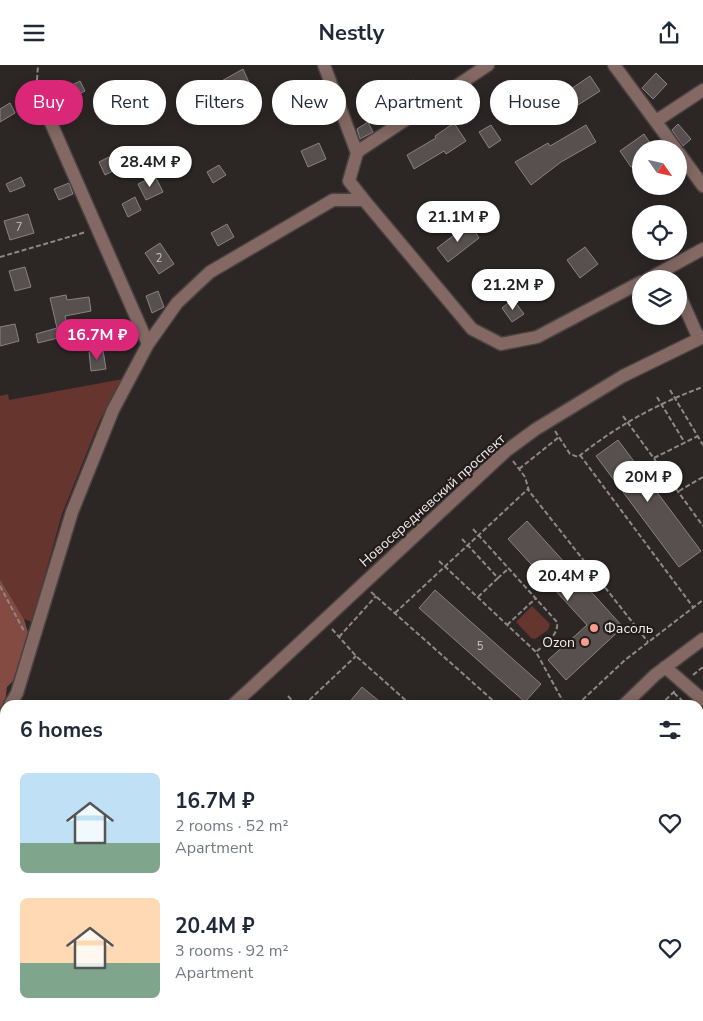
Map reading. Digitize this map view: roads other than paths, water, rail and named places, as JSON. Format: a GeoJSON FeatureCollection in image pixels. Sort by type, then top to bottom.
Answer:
{"type":"FeatureCollection","features":[{"type":"Feature","properties":{"kind":"street"},"geometry":{"type":"LineString","coordinates":[[324,65],[357,153],[349,181],[472,329],[501,344],[538,337],[632,287]]}},
{"type":"Feature","properties":{"kind":"street"},"geometry":{"type":"LineString","coordinates":[[357,153],[488,65]]}},
{"type":"Feature","properties":{"kind":"street"},"geometry":{"type":"LineString","coordinates":[[614,65],[670,140]]}},
{"type":"Feature","properties":{"kind":"street"},"geometry":{"type":"LineString","coordinates":[[656,121],[703,90]]}},
{"type":"Feature","properties":{"kind":"street"},"geometry":{"type":"LineString","coordinates":[[51,125],[148,344]]}},
{"type":"Feature","properties":{"kind":"street"},"geometry":{"type":"LineString","coordinates":[[688,165],[703,186]]}},
{"type":"Feature","properties":{"kind":"street"},"geometry":{"type":"LineString","coordinates":[[13,700],[17,693],[72,511],[113,410],[148,344],[177,303],[210,272],[333,200],[364,199]]}},
{"type":"Feature","properties":{"kind":"street"},"geometry":{"type":"LineString","coordinates":[[674,270],[703,249]]}},
{"type":"Feature","properties":{"kind":"street"},"geometry":{"type":"LineString","coordinates":[[687,311],[701,338]]}},
{"type":"Feature","properties":{"kind":"street","name":"Новосередневский проспект"},"geometry":{"type":"LineString","coordinates":[[237,700],[506,451],[549,421],[623,375],[701,338]]}},
{"type":"Feature","properties":{"kind":"street"},"geometry":{"type":"LineString","coordinates":[[629,700],[665,667],[703,639]]}},
{"type":"Feature","properties":{"kind":"street"},"geometry":{"type":"LineString","coordinates":[[665,667],[703,700]]}},
{"type":"Feature","properties":{"kind":"place","name":"Фасоль"},"geometry":{"type":"Point","coordinates":[594,628]}},
{"type":"Feature","properties":{"kind":"place","name":"Ozon"},"geometry":{"type":"Point","coordinates":[585,642]}}]}
